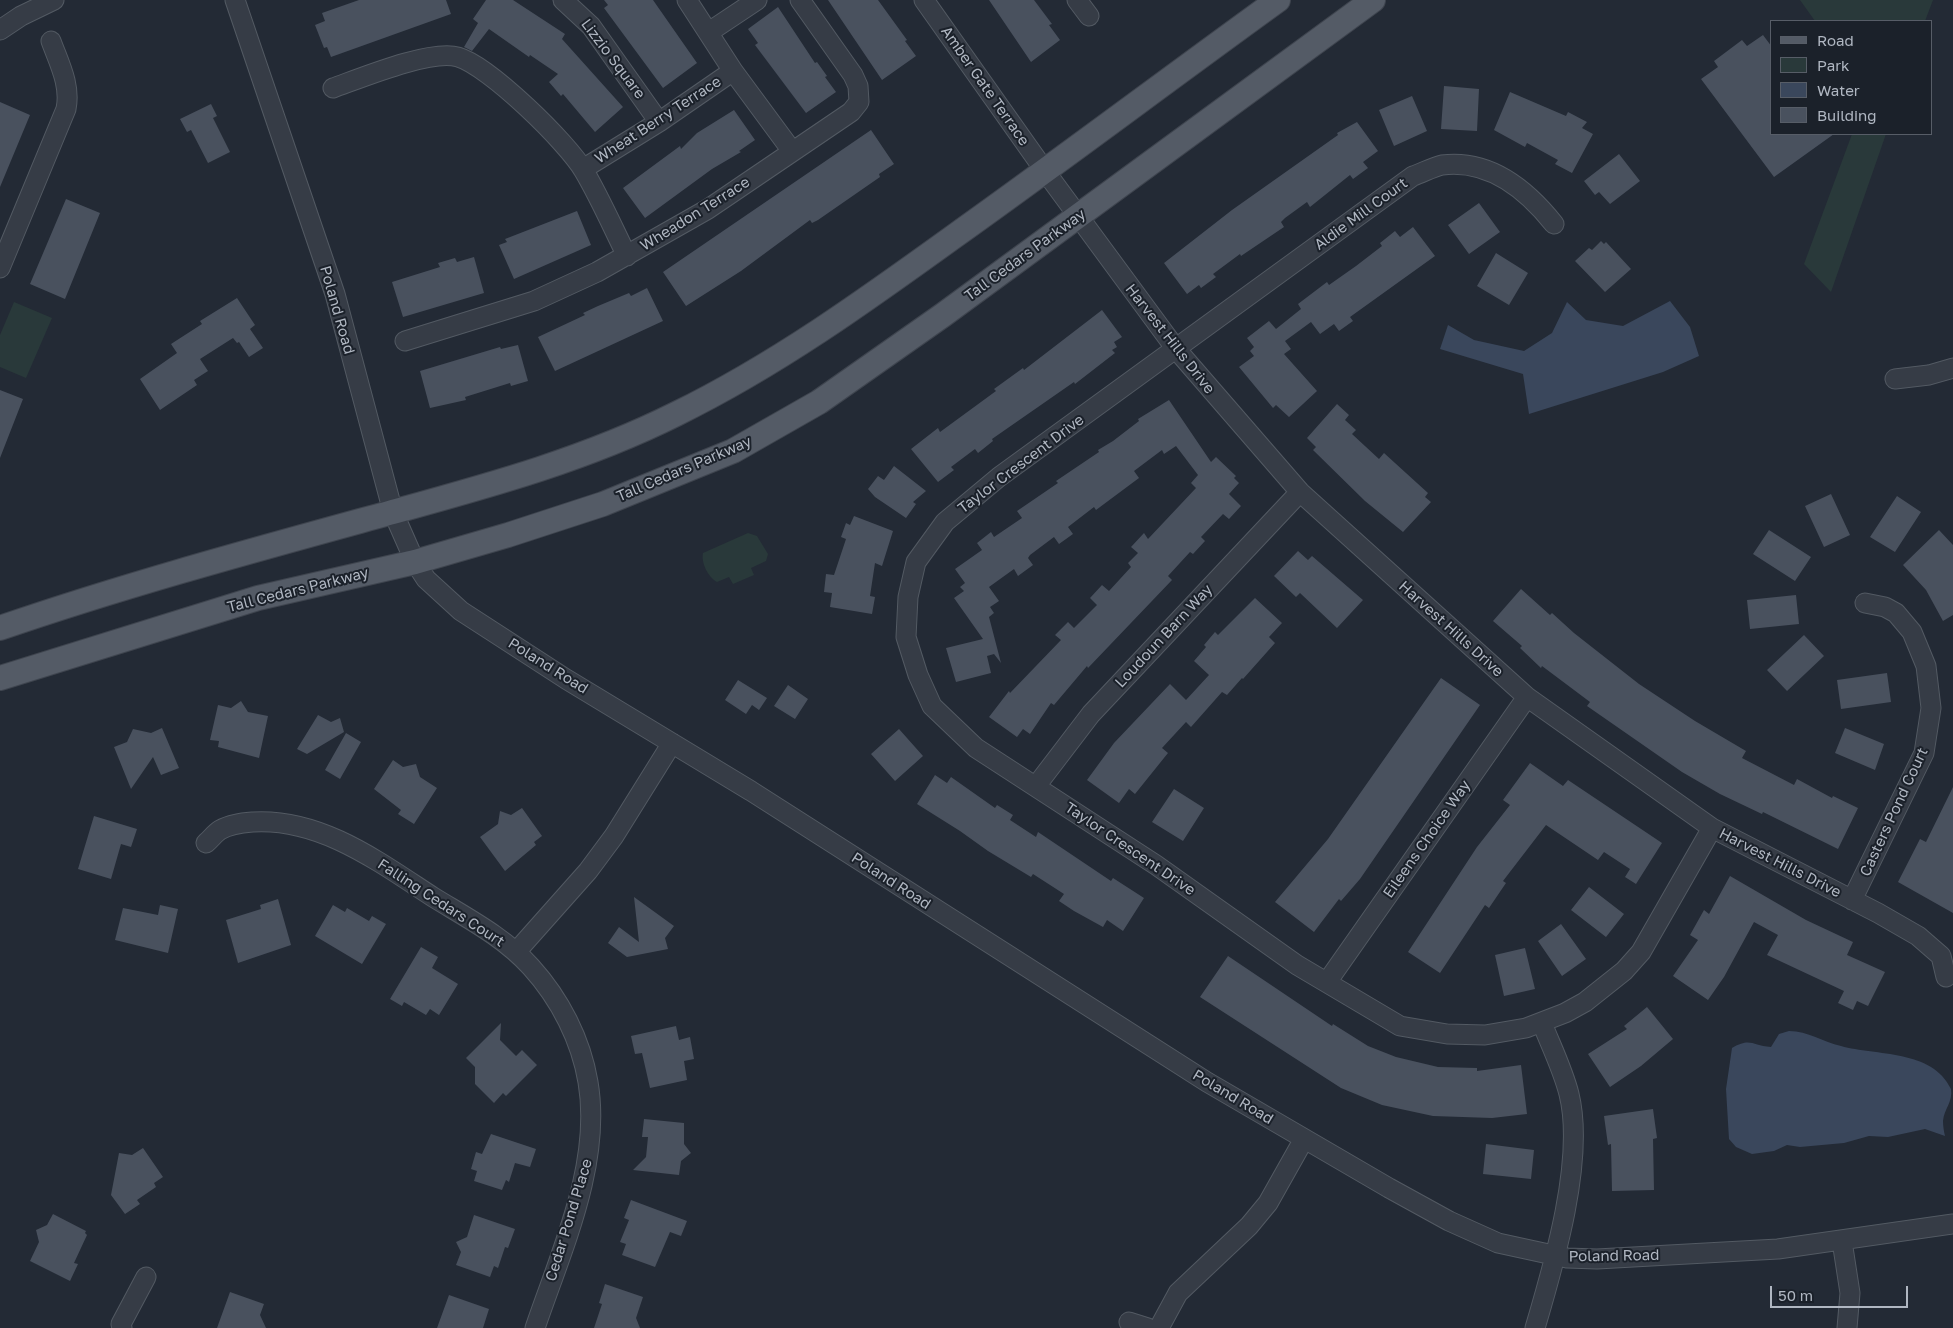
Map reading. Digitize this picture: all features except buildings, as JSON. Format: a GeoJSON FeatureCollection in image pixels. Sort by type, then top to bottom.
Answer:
{"type":"FeatureCollection","features":[{"type":"Feature","properties":{"kind":"main road"},"geometry":{"type":"LineString","coordinates":[[0,628],[122,588],[517,478],[597,449],[676,415],[762,367],[861,303],[1278,0]]}},
{"type":"Feature","properties":{"kind":"main road","name":"Tall Cedars Parkway"},"geometry":{"type":"LineString","coordinates":[[0,678],[258,598],[415,562],[603,504],[734,451],[819,402],[1078,216],[1373,0]]}},
{"type":"Feature","properties":{"kind":"street"},"geometry":{"type":"LineString","coordinates":[[0,30],[21,16],[54,0]]}},
{"type":"Feature","properties":{"kind":"street","name":"Poland Road"},"geometry":{"type":"LineString","coordinates":[[235,0],[335,294],[393,512],[415,562],[441,595],[461,611],[566,679],[775,806],[1174,1061],[1304,1139],[1449,1221],[1498,1243],[1554,1256],[1597,1259],[1622,1258],[1778,1249],[1842,1242],[1953,1224]]}},
{"type":"Feature","properties":{"kind":"street","name":"Lizzio Square"},"geometry":{"type":"LineString","coordinates":[[563,0],[591,26],[659,122]]}},
{"type":"Feature","properties":{"kind":"street"},"geometry":{"type":"LineString","coordinates":[[687,0],[733,71],[792,151]]}},
{"type":"Feature","properties":{"kind":"street"},"geometry":{"type":"LineString","coordinates":[[709,32],[757,0]]}},
{"type":"Feature","properties":{"kind":"street","name":"Wheadon Terrace"},"geometry":{"type":"LineString","coordinates":[[405,341],[534,302],[627,256],[708,209],[851,112],[859,102],[858,86],[853,75],[800,0]]}},
{"type":"Feature","properties":{"kind":"street","name":"Amber Gate Terrace"},"geometry":{"type":"LineString","coordinates":[[924,0],[1045,171]]}},
{"type":"Feature","properties":{"kind":"street"},"geometry":{"type":"LineString","coordinates":[[1077,0],[1089,16]]}},
{"type":"Feature","properties":{"kind":"street"},"geometry":{"type":"LineString","coordinates":[[0,268],[66,108],[68,96],[66,82],[51,41]]}},
{"type":"Feature","properties":{"kind":"street"},"geometry":{"type":"LineString","coordinates":[[333,88],[432,56],[458,56],[498,82],[544,122],[583,169],[627,256]]}},
{"type":"Feature","properties":{"kind":"street","name":"Wheat Berry Terrace"},"geometry":{"type":"LineString","coordinates":[[583,169],[659,122],[733,71]]}},
{"type":"Feature","properties":{"kind":"street","name":"Aldie Mill Court"},"geometry":{"type":"LineString","coordinates":[[1176,349],[1413,176],[1442,165],[1475,166],[1509,180],[1536,202],[1554,224]]}},
{"type":"Feature","properties":{"kind":"street","name":"Harvest Hills Drive"},"geometry":{"type":"LineString","coordinates":[[1045,171],[1176,349],[1300,492],[1527,697],[1712,828],[1918,936],[1940,956],[1946,977]]}},
{"type":"Feature","properties":{"kind":"street","name":"Taylor Crescent Drive"},"geometry":{"type":"LineString","coordinates":[[1176,349],[999,477],[945,522],[916,562],[908,597],[906,637],[918,675],[932,706],[976,748],[1156,865],[1298,965],[1400,1026],[1448,1034],[1485,1035],[1526,1028],[1542,1023],[1585,1002],[1606,987],[1632,963],[1659,924],[1712,828]]}},
{"type":"Feature","properties":{"kind":"street"},"geometry":{"type":"LineString","coordinates":[[1895,379],[1929,375],[1953,368]]}},
{"type":"Feature","properties":{"kind":"street","name":"Loudoun Barn Way"},"geometry":{"type":"LineString","coordinates":[[1036,786],[1091,714],[1300,492]]}},
{"type":"Feature","properties":{"kind":"street","name":"Casters Pond Court"},"geometry":{"type":"LineString","coordinates":[[1852,900],[1924,753],[1931,708],[1926,666],[1912,632],[1896,613],[1885,607],[1865,603]]}},
{"type":"Feature","properties":{"kind":"street","name":"Eileens Choice Way"},"geometry":{"type":"LineString","coordinates":[[1327,982],[1527,697]]}},
{"type":"Feature","properties":{"kind":"street","name":"Falling Cedars Court"},"geometry":{"type":"LineString","coordinates":[[206,843],[220,830],[240,823],[269,821],[301,827],[332,837],[362,852],[499,938],[516,952],[588,871],[614,836],[672,743]]}},
{"type":"Feature","properties":{"kind":"street","name":"Cedar Pond Place"},"geometry":{"type":"LineString","coordinates":[[516,952],[552,993],[568,1021],[582,1058],[588,1082],[592,1114],[591,1146],[585,1177],[535,1328]]}},
{"type":"Feature","properties":{"kind":"street"},"geometry":{"type":"LineString","coordinates":[[1534,1328],[1554,1256],[1573,1158],[1574,1124],[1569,1093],[1542,1023]]}},
{"type":"Feature","properties":{"kind":"street"},"geometry":{"type":"LineString","coordinates":[[1159,1328],[1178,1293],[1249,1226],[1268,1203],[1304,1139]]}},
{"type":"Feature","properties":{"kind":"street"},"geometry":{"type":"LineString","coordinates":[[1842,1242],[1850,1293],[1847,1328]]}},
{"type":"Feature","properties":{"kind":"street"},"geometry":{"type":"LineString","coordinates":[[122,1328],[121,1324],[146,1277]]}},
{"type":"Feature","properties":{"kind":"street"},"geometry":{"type":"LineString","coordinates":[[1129,1322],[1148,1328]]}},
{"type":"Feature","properties":{"kind":"green space"},"geometry":{"type":"Polygon","coordinates":[[[1800,0],[1933,0],[1925,20],[1814,20],[1800,0]]]}},
{"type":"Feature","properties":{"kind":"green space"},"geometry":{"type":"Polygon","coordinates":[[[1852,135],[1886,135],[1831,292],[1804,264],[1852,135]]]}},
{"type":"Feature","properties":{"kind":"green space"},"geometry":{"type":"Polygon","coordinates":[[[14,302],[52,318],[26,378],[0,367],[0,335],[14,302]]]}},
{"type":"Feature","properties":{"kind":"green space"},"geometry":{"type":"Polygon","coordinates":[[[748,533],[757,536],[768,554],[766,561],[751,568],[754,575],[733,584],[729,577],[717,582],[706,569],[703,553],[748,533]]]}},
{"type":"Feature","properties":{"kind":"water"},"geometry":{"type":"Polygon","coordinates":[[[1670,301],[1690,327],[1699,356],[1663,372],[1529,414],[1523,374],[1440,349],[1448,325],[1474,340],[1524,351],[1552,333],[1567,302],[1586,320],[1623,326],[1670,301]]]}},
{"type":"Feature","properties":{"kind":"water"},"geometry":{"type":"Polygon","coordinates":[[[1789,1031],[1803,1033],[1841,1046],[1902,1056],[1917,1060],[1931,1067],[1942,1076],[1951,1089],[1951,1098],[1943,1121],[1945,1136],[1925,1129],[1888,1137],[1869,1136],[1844,1143],[1800,1147],[1787,1145],[1774,1151],[1752,1154],[1736,1147],[1729,1139],[1726,1089],[1732,1048],[1743,1043],[1771,1047],[1779,1034],[1789,1031]]]}}]}
